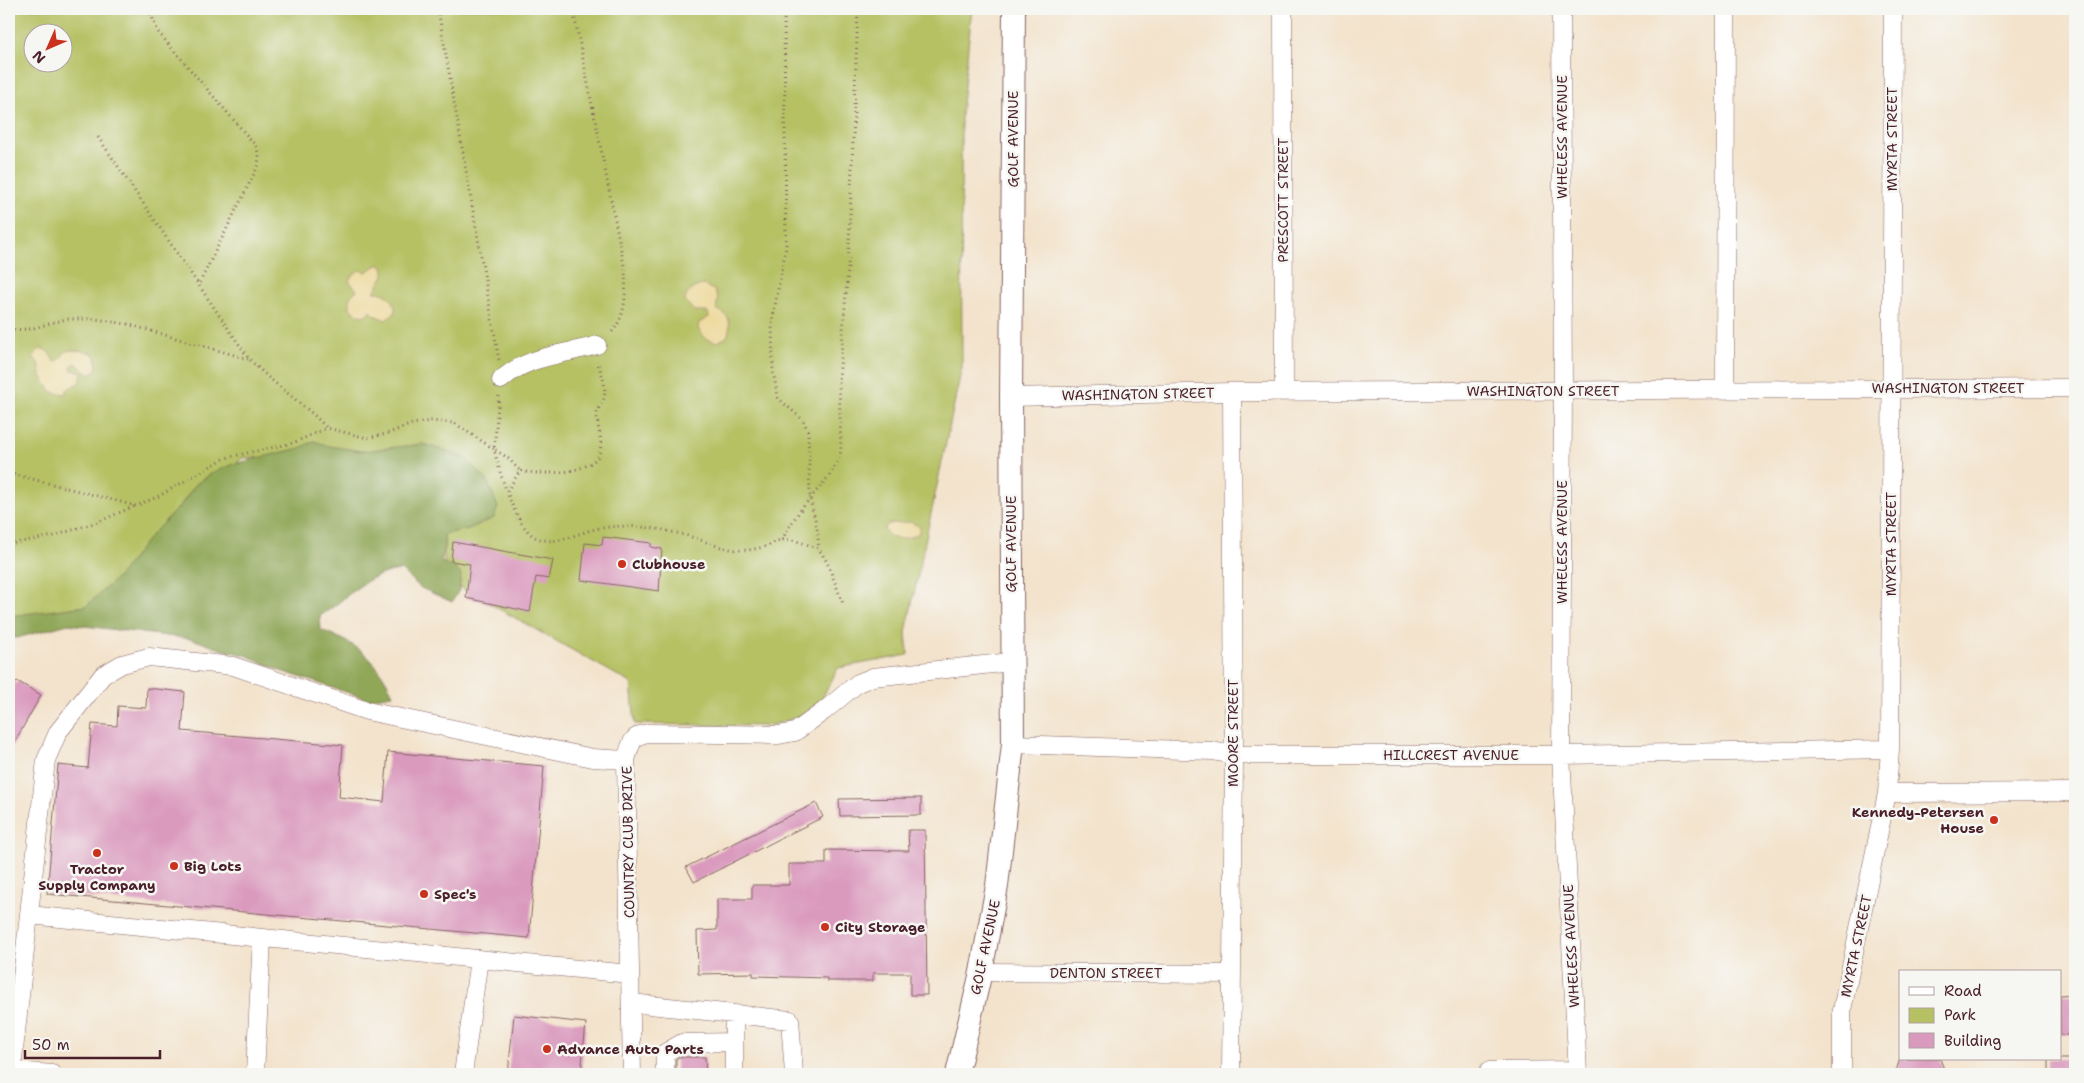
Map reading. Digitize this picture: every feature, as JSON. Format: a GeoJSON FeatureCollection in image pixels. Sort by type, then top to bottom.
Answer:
{"type":"FeatureCollection","features":[{"type":"Feature","properties":{"kind":"main road","name":"GOLF AVENUE"},"geometry":{"type":"LineString","coordinates":[[957,1074],[997,886],[1013,744],[1011,662],[1011,397],[1014,9]]}},
{"type":"Feature","properties":{"kind":"street","name":"PRESCOTT STREET"},"geometry":{"type":"LineString","coordinates":[[1283,9],[1284,392]]}},
{"type":"Feature","properties":{"kind":"street","name":"WHELESS AVENUE"},"geometry":{"type":"LineString","coordinates":[[1561,9],[1563,391],[1561,755],[1578,1072]]}},
{"type":"Feature","properties":{"kind":"street"},"geometry":{"type":"LineString","coordinates":[[1725,390],[1726,9]]}},
{"type":"Feature","properties":{"kind":"street","name":"MYRTA STREET"},"geometry":{"type":"LineString","coordinates":[[1842,1074],[1842,1010],[1887,793],[1890,749],[1893,9]]}},
{"type":"Feature","properties":{"kind":"street"},"geometry":{"type":"LineString","coordinates":[[501,380],[511,371],[537,359],[597,345]]}},
{"type":"Feature","properties":{"kind":"street","name":"WASHINGTON STREET"},"geometry":{"type":"LineString","coordinates":[[1011,397],[1232,392],[2075,388]]}},
{"type":"Feature","properties":{"kind":"street","name":"MOORE STREET"},"geometry":{"type":"LineString","coordinates":[[1232,392],[1234,754],[1231,974],[1232,1074]]}},
{"type":"Feature","properties":{"kind":"street"},"geometry":{"type":"LineString","coordinates":[[52,1074],[15,1073],[13,1059],[46,760],[58,732],[103,675],[122,664],[149,657],[233,666],[366,711],[593,758],[626,760]]}},
{"type":"Feature","properties":{"kind":"street","name":"COUNTRY CLUB DRIVE"},"geometry":{"type":"LineString","coordinates":[[632,1074],[626,760],[633,739],[640,734],[779,735],[795,732],[824,711],[858,682],[873,677],[1011,662]]}},
{"type":"Feature","properties":{"kind":"street","name":"HILLCREST AVENUE"},"geometry":{"type":"LineString","coordinates":[[1013,744],[1234,754],[1561,755],[1890,749]]}},
{"type":"Feature","properties":{"kind":"street"},"geometry":{"type":"LineString","coordinates":[[1887,793],[2075,792]]}},
{"type":"Feature","properties":{"kind":"street"},"geometry":{"type":"LineString","coordinates":[[29,915],[630,974]]}},
{"type":"Feature","properties":{"kind":"street"},"geometry":{"type":"LineString","coordinates":[[254,1074],[262,938]]}},
{"type":"Feature","properties":{"kind":"street"},"geometry":{"type":"LineString","coordinates":[[463,1074],[479,959]]}},
{"type":"Feature","properties":{"kind":"street","name":"DENTON STREET"},"geometry":{"type":"LineString","coordinates":[[980,972],[1231,974]]}},
{"type":"Feature","properties":{"kind":"street"},"geometry":{"type":"LineString","coordinates":[[630,1003],[790,1020],[794,1074]]}},
{"type":"Feature","properties":{"kind":"street"},"geometry":{"type":"LineString","coordinates":[[734,1014],[734,1074]]}},
{"type":"Feature","properties":{"kind":"street"},"geometry":{"type":"LineString","coordinates":[[665,1074],[665,1053],[682,1043],[734,1042]]}},
{"type":"Feature","properties":{"kind":"street"},"geometry":{"type":"LineString","coordinates":[[1489,1071],[1578,1072]]}},
{"type":"Feature","properties":{"kind":"path"},"geometry":{"type":"LineString","coordinates":[[149,9],[158,32],[256,146],[259,156],[258,166],[199,284]]}},
{"type":"Feature","properties":{"kind":"path"},"geometry":{"type":"LineString","coordinates":[[438,9],[501,380],[494,449],[500,477],[522,523],[534,536],[550,541],[565,540],[583,532],[602,528],[628,526],[660,528],[721,547],[741,551],[766,546],[782,540],[819,548]]}},
{"type":"Feature","properties":{"kind":"path"},"geometry":{"type":"LineString","coordinates":[[98,137],[249,359],[327,428],[367,438],[386,434],[412,424],[431,421],[454,423],[508,458],[520,470],[546,474],[582,466],[595,461],[600,452],[601,443],[596,414],[604,398],[605,388],[595,353],[597,345],[612,332],[619,321],[625,295],[625,270],[573,9]]}},
{"type":"Feature","properties":{"kind":"path"},"geometry":{"type":"LineString","coordinates":[[784,9],[786,247],[772,322],[773,371],[778,398],[803,420],[808,431],[810,499],[817,527],[819,548],[827,562],[844,606]]}},
{"type":"Feature","properties":{"kind":"path"},"geometry":{"type":"LineString","coordinates":[[782,540],[791,523],[830,476],[838,462],[841,451],[839,380],[848,269],[858,9]]}},
{"type":"Feature","properties":{"kind":"path"},"geometry":{"type":"LineString","coordinates":[[9,330],[30,329],[66,319],[96,318],[127,324],[249,359]]}},
{"type":"Feature","properties":{"kind":"path"},"geometry":{"type":"LineString","coordinates":[[9,544],[54,536],[100,521],[159,496],[225,458],[293,443],[327,428]]}},
{"type":"Feature","properties":{"kind":"path"},"geometry":{"type":"LineString","coordinates":[[507,492],[520,470]]}},
{"type":"Feature","properties":{"kind":"path"},"geometry":{"type":"LineString","coordinates":[[9,473],[136,506]]}},
{"type":"Feature","properties":{"kind":"green space"},"geometry":{"type":"Polygon","coordinates":[[[9,9],[972,9],[961,114],[962,367],[906,632],[908,655],[838,668],[825,693],[812,708],[797,717],[781,723],[765,726],[635,724],[631,683],[444,578],[445,454],[242,458],[102,614],[9,630],[9,9]]]}},
{"type":"Feature","properties":{"kind":"green space"},"geometry":{"type":"Polygon","coordinates":[[[314,441],[329,446],[361,451],[423,444],[464,457],[487,480],[498,507],[494,518],[469,529],[444,534],[444,549],[441,562],[453,567],[461,574],[459,590],[452,602],[421,588],[401,570],[388,572],[367,581],[320,616],[321,630],[356,647],[372,661],[393,694],[368,699],[281,671],[246,655],[223,650],[192,639],[68,624],[17,638],[9,637],[9,616],[86,606],[120,575],[151,535],[180,506],[196,484],[214,472],[234,464],[300,448],[314,441]]]}},
{"type":"Feature","properties":{"kind":"sand"},"geometry":{"type":"Polygon","coordinates":[[[377,265],[382,265],[384,275],[374,292],[382,293],[389,297],[395,308],[395,313],[386,320],[376,316],[370,310],[366,315],[359,315],[350,308],[350,297],[357,290],[349,281],[351,277],[359,270],[366,272],[377,265]]]}},
{"type":"Feature","properties":{"kind":"sand"},"geometry":{"type":"Polygon","coordinates":[[[704,285],[715,291],[718,299],[716,309],[729,320],[727,337],[717,342],[706,339],[698,329],[699,323],[709,317],[708,312],[694,311],[685,301],[687,294],[691,290],[704,285]]]}},
{"type":"Feature","properties":{"kind":"sand"},"geometry":{"type":"Polygon","coordinates":[[[40,349],[47,351],[55,362],[66,351],[76,350],[92,353],[96,357],[97,369],[89,374],[75,363],[71,367],[72,370],[82,372],[80,382],[68,389],[65,394],[55,393],[50,390],[41,376],[40,366],[33,356],[40,349]]]}},
{"type":"Feature","properties":{"kind":"sand"},"geometry":{"type":"Polygon","coordinates":[[[911,522],[920,527],[918,534],[899,539],[891,536],[884,529],[888,524],[911,522]]]}},
{"type":"Feature","properties":{"kind":"building","name":"Clubhouse"},"geometry":{"type":"Polygon","coordinates":[[[603,537],[651,543],[651,547],[662,549],[659,591],[581,580],[585,543],[602,545],[603,537]]]}},
{"type":"Feature","properties":{"kind":"building"},"geometry":{"type":"Polygon","coordinates":[[[453,542],[553,560],[549,579],[536,577],[530,612],[466,598],[470,564],[451,561],[453,542]]]}},
{"type":"Feature","properties":{"kind":"building"},"geometry":{"type":"Polygon","coordinates":[[[17,681],[41,695],[9,752],[9,696],[17,681]]]}},
{"type":"Feature","properties":{"kind":"building"},"geometry":{"type":"Polygon","coordinates":[[[147,688],[185,692],[182,731],[343,745],[339,797],[384,802],[388,752],[544,766],[529,938],[47,894],[58,765],[88,768],[92,724],[117,726],[118,706],[146,708],[147,688]]]}},
{"type":"Feature","properties":{"kind":"building"},"geometry":{"type":"Polygon","coordinates":[[[921,798],[921,815],[840,816],[839,799],[921,798]]]}},
{"type":"Feature","properties":{"kind":"building"},"geometry":{"type":"Polygon","coordinates":[[[816,803],[823,817],[694,882],[686,867],[816,803]]]}},
{"type":"Feature","properties":{"kind":"building"},"geometry":{"type":"Polygon","coordinates":[[[908,830],[925,830],[927,995],[910,995],[910,973],[873,973],[873,981],[827,981],[827,978],[753,976],[753,973],[698,974],[697,931],[717,930],[717,899],[752,899],[752,885],[789,885],[789,864],[826,864],[826,850],[909,851],[908,830]]]}},
{"type":"Feature","properties":{"kind":"building"},"geometry":{"type":"Polygon","coordinates":[[[2075,994],[2075,1034],[2062,1035],[2062,995],[2075,994]]]}},
{"type":"Feature","properties":{"kind":"building","name":"Advance Auto Parts"},"geometry":{"type":"Polygon","coordinates":[[[514,1015],[586,1023],[581,1074],[508,1074],[514,1015]]]}},
{"type":"Feature","properties":{"kind":"building"},"geometry":{"type":"Polygon","coordinates":[[[679,1057],[705,1057],[706,1074],[676,1074],[676,1059],[679,1057]]]}},
{"type":"Feature","properties":{"kind":"building"},"geometry":{"type":"Polygon","coordinates":[[[2072,1059],[2072,1074],[2048,1074],[2048,1060],[2072,1059]]]}},
{"type":"Feature","properties":{"kind":"building"},"geometry":{"type":"Polygon","coordinates":[[[1900,1060],[1940,1060],[1946,1074],[1895,1074],[1900,1060]]]}},
{"type":"Feature","properties":{"kind":"place","name":"Clubhouse"},"geometry":{"type":"Point","coordinates":[622,564]}},
{"type":"Feature","properties":{"kind":"place","name":"Kennedy-Petersen House"},"geometry":{"type":"Point","coordinates":[1994,820]}},
{"type":"Feature","properties":{"kind":"place","name":"Tractor Supply Company"},"geometry":{"type":"Point","coordinates":[97,853]}},
{"type":"Feature","properties":{"kind":"place","name":"Big Lots"},"geometry":{"type":"Point","coordinates":[174,866]}},
{"type":"Feature","properties":{"kind":"place","name":"Spec's"},"geometry":{"type":"Point","coordinates":[424,894]}},
{"type":"Feature","properties":{"kind":"place","name":"City Storage"},"geometry":{"type":"Point","coordinates":[825,927]}},
{"type":"Feature","properties":{"kind":"place","name":"Advance Auto Parts"},"geometry":{"type":"Point","coordinates":[547,1049]}}]}
